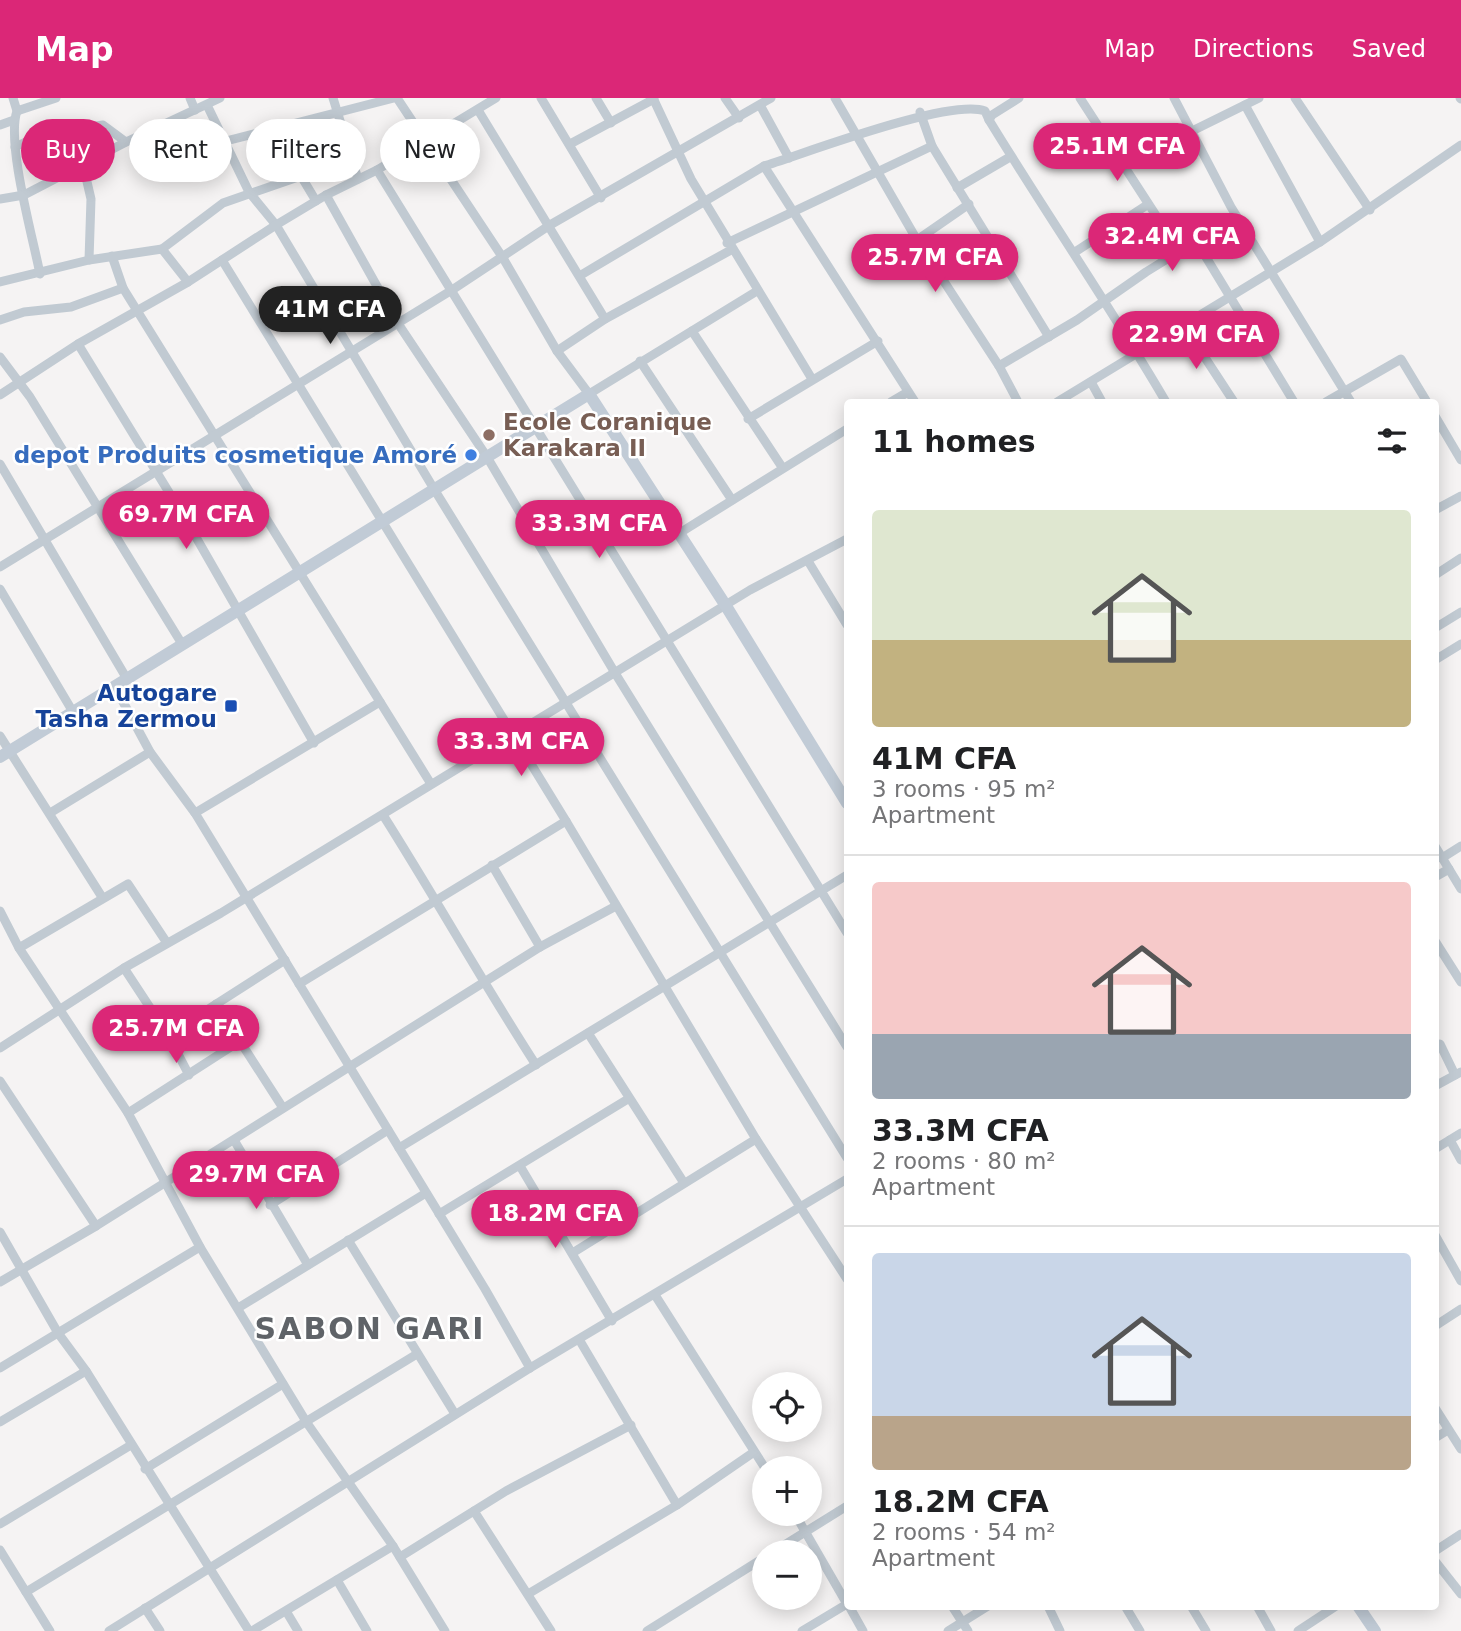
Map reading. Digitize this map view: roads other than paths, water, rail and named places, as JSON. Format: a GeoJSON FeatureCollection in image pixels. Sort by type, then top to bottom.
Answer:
{"type":"FeatureCollection","features":[{"type":"Feature","properties":{"kind":"street"},"geometry":{"type":"LineString","coordinates":[[13,98],[16,115],[15,147],[40,274]]}},
{"type":"Feature","properties":{"kind":"street"},"geometry":{"type":"LineString","coordinates":[[0,125],[56,98]]}},
{"type":"Feature","properties":{"kind":"street"},"geometry":{"type":"LineString","coordinates":[[190,98],[195,110]]}},
{"type":"Feature","properties":{"kind":"street"},"geometry":{"type":"LineString","coordinates":[[115,147],[220,98]]}},
{"type":"Feature","properties":{"kind":"street"},"geometry":{"type":"LineString","coordinates":[[333,98],[339,119]]}},
{"type":"Feature","properties":{"kind":"street"},"geometry":{"type":"LineString","coordinates":[[321,119],[371,102],[396,98],[409,119]]}},
{"type":"Feature","properties":{"kind":"street"},"geometry":{"type":"LineString","coordinates":[[541,98],[601,198]]}},
{"type":"Feature","properties":{"kind":"street"},"geometry":{"type":"LineString","coordinates":[[596,98],[611,123]]}},
{"type":"Feature","properties":{"kind":"street"},"geometry":{"type":"LineString","coordinates":[[725,98],[739,118]]}},
{"type":"Feature","properties":{"kind":"street"},"geometry":{"type":"LineString","coordinates":[[0,567],[452,290],[550,225],[771,98]]}},
{"type":"Feature","properties":{"kind":"street"},"geometry":{"type":"LineString","coordinates":[[835,98],[917,240],[999,366],[1016,399]]}},
{"type":"Feature","properties":{"kind":"street"},"geometry":{"type":"LineString","coordinates":[[989,120],[992,115],[1019,98]]}},
{"type":"Feature","properties":{"kind":"street"},"geometry":{"type":"LineString","coordinates":[[1080,98],[1178,251]]}},
{"type":"Feature","properties":{"kind":"street"},"geometry":{"type":"LineString","coordinates":[[1174,98],[1231,207],[1348,399]]}},
{"type":"Feature","properties":{"kind":"street"},"geometry":{"type":"LineString","coordinates":[[1190,132],[1259,98]]}},
{"type":"Feature","properties":{"kind":"street"},"geometry":{"type":"LineString","coordinates":[[1295,98],[1370,210]]}},
{"type":"Feature","properties":{"kind":"street"},"geometry":{"type":"LineString","coordinates":[[463,119],[494,99]]}},
{"type":"Feature","properties":{"kind":"street"},"geometry":{"type":"LineString","coordinates":[[570,144],[654,99],[676,151],[703,201],[812,379]]}},
{"type":"Feature","properties":{"kind":"street"},"geometry":{"type":"LineString","coordinates":[[207,105],[214,119]]}},
{"type":"Feature","properties":{"kind":"street"},"geometry":{"type":"LineString","coordinates":[[760,105],[789,158]]}},
{"type":"Feature","properties":{"kind":"street"},"geometry":{"type":"LineString","coordinates":[[1245,105],[1320,242]]}},
{"type":"Feature","properties":{"kind":"street"},"geometry":{"type":"LineString","coordinates":[[581,275],[764,166],[920,112],[974,106],[985,111],[1010,157],[1075,252],[1102,301],[1164,399]]}},
{"type":"Feature","properties":{"kind":"street"},"geometry":{"type":"LineString","coordinates":[[478,110],[581,275],[605,319]]}},
{"type":"Feature","properties":{"kind":"street"},"geometry":{"type":"LineString","coordinates":[[920,112],[932,146],[1049,337]]}},
{"type":"Feature","properties":{"kind":"street"},"geometry":{"type":"LineString","coordinates":[[115,133],[126,142]]}},
{"type":"Feature","properties":{"kind":"street"},"geometry":{"type":"LineString","coordinates":[[15,147],[21,144]]}},
{"type":"Feature","properties":{"kind":"street"},"geometry":{"type":"LineString","coordinates":[[1062,399],[1320,242],[1461,145]]}},
{"type":"Feature","properties":{"kind":"street"},"geometry":{"type":"LineString","coordinates":[[557,351],[605,319],[792,210],[932,146]]}},
{"type":"Feature","properties":{"kind":"street"},"geometry":{"type":"LineString","coordinates":[[232,154],[249,192],[276,225],[434,489],[844,1153]]}},
{"type":"Feature","properties":{"kind":"street"},"geometry":{"type":"LineString","coordinates":[[957,188],[1010,157]]}},
{"type":"Feature","properties":{"kind":"street"},"geometry":{"type":"LineString","coordinates":[[764,166],[913,399]]}},
{"type":"Feature","properties":{"kind":"street"},"geometry":{"type":"LineString","coordinates":[[366,175],[380,168]]}},
{"type":"Feature","properties":{"kind":"street"},"geometry":{"type":"LineString","coordinates":[[377,170],[534,429],[844,928]]}},
{"type":"Feature","properties":{"kind":"street"},"geometry":{"type":"LineString","coordinates":[[0,199],[24,195],[48,182]]}},
{"type":"Feature","properties":{"kind":"street"},"geometry":{"type":"LineString","coordinates":[[86,182],[92,218],[89,260]]}},
{"type":"Feature","properties":{"kind":"street"},"geometry":{"type":"LineString","coordinates":[[0,282],[89,260],[162,248],[223,203],[282,182]]}},
{"type":"Feature","properties":{"kind":"street"},"geometry":{"type":"LineString","coordinates":[[305,182],[316,201]]}},
{"type":"Feature","properties":{"kind":"street"},"geometry":{"type":"LineString","coordinates":[[0,395],[78,344],[188,282],[276,225],[350,182]]}},
{"type":"Feature","properties":{"kind":"street"},"geometry":{"type":"LineString","coordinates":[[451,182],[503,258],[557,351],[589,394],[726,606],[844,798]]}},
{"type":"Feature","properties":{"kind":"street"},"geometry":{"type":"LineString","coordinates":[[326,195],[397,322],[487,457],[615,673],[844,1042]]}},
{"type":"Feature","properties":{"kind":"street"},"geometry":{"type":"LineString","coordinates":[[917,240],[969,204]]}},
{"type":"Feature","properties":{"kind":"street"},"geometry":{"type":"LineString","coordinates":[[1075,252],[1147,205]]}},
{"type":"Feature","properties":{"kind":"street"},"geometry":{"type":"LineString","coordinates":[[999,366],[1049,337],[1189,244],[1198,244],[1292,399]]}},
{"type":"Feature","properties":{"kind":"street"},"geometry":{"type":"LineString","coordinates":[[162,248],[188,282]]}},
{"type":"Feature","properties":{"kind":"street"},"geometry":{"type":"LineString","coordinates":[[112,256],[122,288],[431,783]]}},
{"type":"Feature","properties":{"kind":"street"},"geometry":{"type":"LineString","coordinates":[[222,260],[512,737],[566,821],[756,1139],[844,1274]]}},
{"type":"Feature","properties":{"kind":"street"},"geometry":{"type":"LineString","coordinates":[[0,320],[24,312],[71,307],[122,288]]}},
{"type":"Feature","properties":{"kind":"street"},"geometry":{"type":"LineString","coordinates":[[5,755],[299,571],[757,291]]}},
{"type":"Feature","properties":{"kind":"street"},"geometry":{"type":"LineString","coordinates":[[1183,324],[1232,399]]}},
{"type":"Feature","properties":{"kind":"street"},"geometry":{"type":"LineString","coordinates":[[692,331],[782,467]]}},
{"type":"Feature","properties":{"kind":"street"},"geometry":{"type":"LineString","coordinates":[[748,419],[878,341]]}},
{"type":"Feature","properties":{"kind":"street"},"geometry":{"type":"LineString","coordinates":[[78,344],[314,743]]}},
{"type":"Feature","properties":{"kind":"street"},"geometry":{"type":"LineString","coordinates":[[0,357],[20,383],[99,507],[182,645]]}},
{"type":"Feature","properties":{"kind":"street"},"geometry":{"type":"LineString","coordinates":[[1331,399],[1401,359],[1425,399]]}},
{"type":"Feature","properties":{"kind":"street"},"geometry":{"type":"LineString","coordinates":[[640,361],[733,500]]}},
{"type":"Feature","properties":{"kind":"street"},"geometry":{"type":"LineString","coordinates":[[1091,382],[1100,399]]}},
{"type":"Feature","properties":{"kind":"street"},"geometry":{"type":"LineString","coordinates":[[897,399],[908,393]]}},
{"type":"Feature","properties":{"kind":"street"},"geometry":{"type":"LineString","coordinates":[[1439,423],[1461,460]]}},
{"type":"Feature","properties":{"kind":"street"},"geometry":{"type":"LineString","coordinates":[[678,534],[844,431]]}},
{"type":"Feature","properties":{"kind":"street"},"geometry":{"type":"LineString","coordinates":[[0,464],[128,679]]}},
{"type":"Feature","properties":{"kind":"street"},"geometry":{"type":"LineString","coordinates":[[1439,508],[1461,496]]}},
{"type":"Feature","properties":{"kind":"street"},"geometry":{"type":"LineString","coordinates":[[0,1048],[124,968],[247,897],[667,641],[844,541]]}},
{"type":"Feature","properties":{"kind":"street"},"geometry":{"type":"LineString","coordinates":[[1439,572],[1461,558]]}},
{"type":"Feature","properties":{"kind":"street"},"geometry":{"type":"LineString","coordinates":[[808,561],[844,620]]}},
{"type":"Feature","properties":{"kind":"street"},"geometry":{"type":"LineString","coordinates":[[0,589],[74,712]]}},
{"type":"Feature","properties":{"kind":"street"},"geometry":{"type":"LineString","coordinates":[[1439,626],[1461,612]]}},
{"type":"Feature","properties":{"kind":"street"},"geometry":{"type":"LineString","coordinates":[[1439,658],[1461,644]]}},
{"type":"Feature","properties":{"kind":"street"},"geometry":{"type":"LineString","coordinates":[[115,687],[150,752],[195,813],[247,897],[530,1368]]}},
{"type":"Feature","properties":{"kind":"street"},"geometry":{"type":"LineString","coordinates":[[195,813],[380,702]]}},
{"type":"Feature","properties":{"kind":"street"},"geometry":{"type":"LineString","coordinates":[[0,736],[5,755],[50,814],[102,897]]}},
{"type":"Feature","properties":{"kind":"street"},"geometry":{"type":"LineString","coordinates":[[50,814],[150,752]]}},
{"type":"Feature","properties":{"kind":"street"},"geometry":{"type":"LineString","coordinates":[[383,815],[436,898],[483,983],[536,1065]]}},
{"type":"Feature","properties":{"kind":"street"},"geometry":{"type":"LineString","coordinates":[[299,984],[566,821]]}},
{"type":"Feature","properties":{"kind":"street"},"geometry":{"type":"LineString","coordinates":[[1442,858],[1461,846]]}},
{"type":"Feature","properties":{"kind":"street"},"geometry":{"type":"LineString","coordinates":[[1439,853],[1461,889]]}},
{"type":"Feature","properties":{"kind":"street"},"geometry":{"type":"LineString","coordinates":[[492,865],[540,947]]}},
{"type":"Feature","properties":{"kind":"street"},"geometry":{"type":"LineString","coordinates":[[1439,875],[1449,869]]}},
{"type":"Feature","properties":{"kind":"street"},"geometry":{"type":"LineString","coordinates":[[398,1149],[844,877]]}},
{"type":"Feature","properties":{"kind":"street"},"geometry":{"type":"LineString","coordinates":[[19,948],[128,884],[167,943]]}},
{"type":"Feature","properties":{"kind":"street"},"geometry":{"type":"LineString","coordinates":[[0,1282],[96,1226],[350,1066],[424,1023],[540,947],[616,906]]}},
{"type":"Feature","properties":{"kind":"street"},"geometry":{"type":"LineString","coordinates":[[0,911],[19,948],[128,1113],[200,1247],[307,1423],[393,1546],[445,1631]]}},
{"type":"Feature","properties":{"kind":"street"},"geometry":{"type":"LineString","coordinates":[[1439,947],[1461,982]]}},
{"type":"Feature","properties":{"kind":"street"},"geometry":{"type":"LineString","coordinates":[[168,1035],[285,960]]}},
{"type":"Feature","properties":{"kind":"street"},"geometry":{"type":"LineString","coordinates":[[124,968],[168,1035],[188,1075]]}},
{"type":"Feature","properties":{"kind":"street"},"geometry":{"type":"LineString","coordinates":[[216,1004],[283,1108]]}},
{"type":"Feature","properties":{"kind":"street"},"geometry":{"type":"LineString","coordinates":[[588,1033],[684,1183]]}},
{"type":"Feature","properties":{"kind":"street"},"geometry":{"type":"LineString","coordinates":[[128,1113],[240,1041]]}},
{"type":"Feature","properties":{"kind":"street"},"geometry":{"type":"LineString","coordinates":[[1439,1045],[1458,1073],[1439,1084]]}},
{"type":"Feature","properties":{"kind":"street"},"geometry":{"type":"LineString","coordinates":[[0,1081],[96,1226]]}},
{"type":"Feature","properties":{"kind":"street"},"geometry":{"type":"LineString","coordinates":[[439,1214],[628,1099]]}},
{"type":"Feature","properties":{"kind":"street"},"geometry":{"type":"LineString","coordinates":[[270,1205],[388,1130]]}},
{"type":"Feature","properties":{"kind":"street"},"geometry":{"type":"LineString","coordinates":[[1439,1147],[1461,1133]]}},
{"type":"Feature","properties":{"kind":"street"},"geometry":{"type":"LineString","coordinates":[[574,1252],[756,1139]]}},
{"type":"Feature","properties":{"kind":"street"},"geometry":{"type":"LineString","coordinates":[[234,1140],[270,1205],[308,1265]]}},
{"type":"Feature","properties":{"kind":"street"},"geometry":{"type":"LineString","coordinates":[[1450,1140],[1461,1160]]}},
{"type":"Feature","properties":{"kind":"street"},"geometry":{"type":"LineString","coordinates":[[520,1166],[574,1252],[612,1321]]}},
{"type":"Feature","properties":{"kind":"street"},"geometry":{"type":"LineString","coordinates":[[108,1631],[530,1368],[844,1181]]}},
{"type":"Feature","properties":{"kind":"street"},"geometry":{"type":"LineString","coordinates":[[238,1308],[426,1194]]}},
{"type":"Feature","properties":{"kind":"street"},"geometry":{"type":"LineString","coordinates":[[0,1232],[58,1333],[86,1371],[145,1469],[251,1631],[393,1546]]}},
{"type":"Feature","properties":{"kind":"street"},"geometry":{"type":"LineString","coordinates":[[348,1240],[455,1414]]}},
{"type":"Feature","properties":{"kind":"street"},"geometry":{"type":"LineString","coordinates":[[1439,1242],[1461,1281]]}},
{"type":"Feature","properties":{"kind":"street"},"geometry":{"type":"LineString","coordinates":[[0,1368],[200,1247]]}},
{"type":"Feature","properties":{"kind":"street"},"geometry":{"type":"LineString","coordinates":[[654,1295],[757,1456]]}},
{"type":"Feature","properties":{"kind":"street"},"geometry":{"type":"LineString","coordinates":[[1439,1323],[1461,1309]]}},
{"type":"Feature","properties":{"kind":"street"},"geometry":{"type":"LineString","coordinates":[[580,1340],[677,1504]]}},
{"type":"Feature","properties":{"kind":"street"},"geometry":{"type":"LineString","coordinates":[[26,1592],[417,1354]]}},
{"type":"Feature","properties":{"kind":"street"},"geometry":{"type":"LineString","coordinates":[[0,1422],[86,1371]]}},
{"type":"Feature","properties":{"kind":"street"},"geometry":{"type":"LineString","coordinates":[[145,1469],[284,1384]]}},
{"type":"Feature","properties":{"kind":"street"},"geometry":{"type":"LineString","coordinates":[[1439,1415],[1461,1449]]}},
{"type":"Feature","properties":{"kind":"street"},"geometry":{"type":"LineString","coordinates":[[400,1557],[474,1511],[631,1425]]}},
{"type":"Feature","properties":{"kind":"street"},"geometry":{"type":"LineString","coordinates":[[1439,1436],[1448,1430]]}},
{"type":"Feature","properties":{"kind":"street"},"geometry":{"type":"LineString","coordinates":[[0,1524],[131,1445]]}},
{"type":"Feature","properties":{"kind":"street"},"geometry":{"type":"LineString","coordinates":[[528,1594],[677,1504],[754,1452]]}},
{"type":"Feature","properties":{"kind":"street"},"geometry":{"type":"LineString","coordinates":[[792,1540],[844,1508]]}},
{"type":"Feature","properties":{"kind":"street"},"geometry":{"type":"LineString","coordinates":[[474,1511],[551,1631]]}},
{"type":"Feature","properties":{"kind":"street"},"geometry":{"type":"LineString","coordinates":[[803,1526],[844,1598]]}},
{"type":"Feature","properties":{"kind":"street"},"geometry":{"type":"LineString","coordinates":[[1439,1548],[1461,1534]]}},
{"type":"Feature","properties":{"kind":"street"},"geometry":{"type":"LineString","coordinates":[[0,1550],[50,1631]]}},
{"type":"Feature","properties":{"kind":"street"},"geometry":{"type":"LineString","coordinates":[[650,1630],[752,1565]]}},
{"type":"Feature","properties":{"kind":"street"},"geometry":{"type":"LineString","coordinates":[[1439,1565],[1461,1594]]}},
{"type":"Feature","properties":{"kind":"street"},"geometry":{"type":"LineString","coordinates":[[337,1580],[367,1631]]}},
{"type":"Feature","properties":{"kind":"street"},"geometry":{"type":"LineString","coordinates":[[802,1631],[844,1607]]}},
{"type":"Feature","properties":{"kind":"street"},"geometry":{"type":"LineString","coordinates":[[145,1608],[160,1631]]}},
{"type":"Feature","properties":{"kind":"street"},"geometry":{"type":"LineString","coordinates":[[851,1610],[863,1631]]}},
{"type":"Feature","properties":{"kind":"street"},"geometry":{"type":"LineString","coordinates":[[954,1610],[965,1627]]}},
{"type":"Feature","properties":{"kind":"street"},"geometry":{"type":"LineString","coordinates":[[948,1631],[965,1627],[984,1610]]}},
{"type":"Feature","properties":{"kind":"street"},"geometry":{"type":"LineString","coordinates":[[1050,1610],[1060,1631]]}},
{"type":"Feature","properties":{"kind":"street"},"geometry":{"type":"LineString","coordinates":[[1127,1610],[1140,1631]]}},
{"type":"Feature","properties":{"kind":"street"},"geometry":{"type":"LineString","coordinates":[[1193,1610],[1206,1631]]}},
{"type":"Feature","properties":{"kind":"street"},"geometry":{"type":"LineString","coordinates":[[1259,1610],[1271,1631]]}},
{"type":"Feature","properties":{"kind":"street"},"geometry":{"type":"LineString","coordinates":[[1298,1631],[1330,1610]]}},
{"type":"Feature","properties":{"kind":"street"},"geometry":{"type":"LineString","coordinates":[[1362,1610],[1375,1631]]}},
{"type":"Feature","properties":{"kind":"street"},"geometry":{"type":"LineString","coordinates":[[286,1611],[298,1631]]}},
{"type":"Feature","properties":{"kind":"place","name":"Ecole Coranique Karakara II"},"geometry":{"type":"Point","coordinates":[489,435]}},
{"type":"Feature","properties":{"kind":"place","name":"depot Produits cosmetique Amoré"},"geometry":{"type":"Point","coordinates":[471,455]}},
{"type":"Feature","properties":{"kind":"place","name":"Autogare Tasha Zermou"},"geometry":{"type":"Point","coordinates":[231,706]}},
{"type":"Feature","properties":{"kind":"district","name":"SABON GARI"},"geometry":{"type":"Point","coordinates":[370,1328]}}]}
